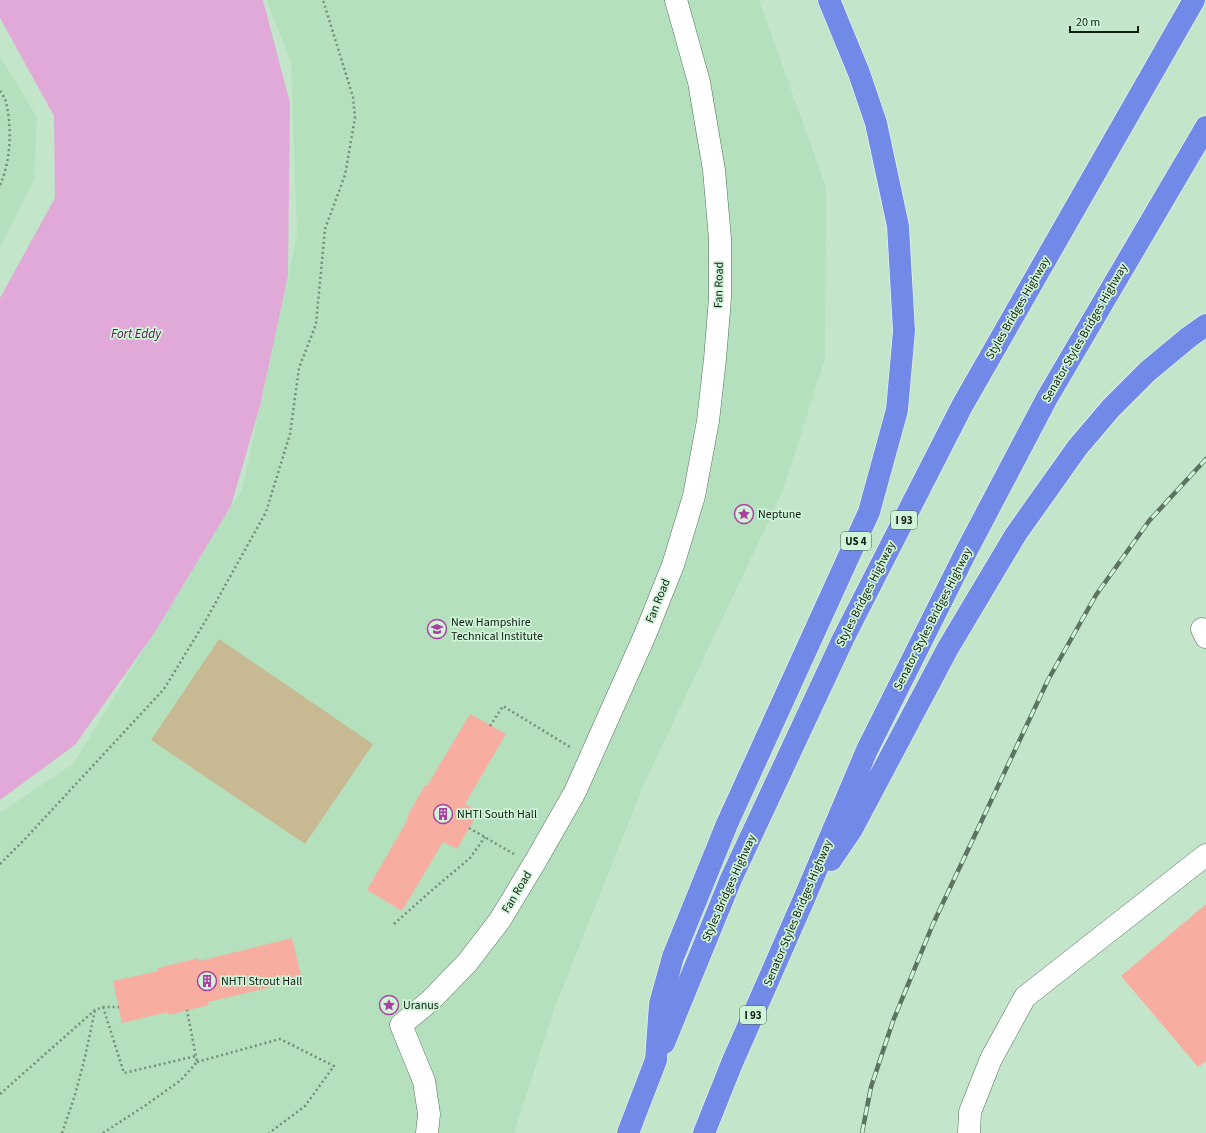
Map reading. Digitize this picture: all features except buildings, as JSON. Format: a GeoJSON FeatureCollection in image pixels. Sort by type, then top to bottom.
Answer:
{"type":"FeatureCollection","features":[{"type":"Feature","properties":{"kind":"highway","name":"US 4"},"geometry":{"type":"LineString","coordinates":[[656,1060],[660,1004],[673,957],[727,824],[870,512],[897,410],[904,331],[898,226],[876,123],[859,73],[829,0]]}},
{"type":"Feature","properties":{"kind":"highway","name":"Styles Bridges Highway"},"geometry":{"type":"LineString","coordinates":[[656,1060],[731,879],[846,632],[962,406],[1194,0]]}},
{"type":"Feature","properties":{"kind":"highway","name":"Senator Styles Bridges Highway"},"geometry":{"type":"LineString","coordinates":[[704,1133],[732,1063],[867,750],[966,550],[1047,398],[1206,127]]}},
{"type":"Feature","properties":{"kind":"highway"},"geometry":{"type":"LineString","coordinates":[[804,899],[852,829],[948,648],[1016,534],[1077,448],[1111,408],[1148,371],[1188,337],[1206,325]]}},
{"type":"Feature","properties":{"kind":"highway","name":"I 93"},"geometry":{"type":"LineString","coordinates":[[628,1133],[656,1060]]}},
{"type":"Feature","properties":{"kind":"street","name":"Fan Road"},"geometry":{"type":"LineString","coordinates":[[427,1133],[429,1114],[424,1081],[401,1026],[430,1002],[467,963],[500,920],[575,792],[645,635],[673,565],[694,496],[708,421],[715,360],[720,298],[720,239],[714,170],[699,82],[676,0]]}},
{"type":"Feature","properties":{"kind":"street"},"geometry":{"type":"LineString","coordinates":[[969,1133],[970,1112],[992,1059],[1025,997],[1206,855]]}},
{"type":"Feature","properties":{"kind":"path"},"geometry":{"type":"LineString","coordinates":[[0,864],[164,689],[206,620],[266,512],[290,434],[299,368],[316,324],[325,229],[345,175],[354,118],[353,97],[323,0]]}},
{"type":"Feature","properties":{"kind":"path"},"geometry":{"type":"LineString","coordinates":[[0,90],[6,100],[10,135],[5,174],[0,185]]}},
{"type":"Feature","properties":{"kind":"path"},"geometry":{"type":"LineString","coordinates":[[490,726],[503,706],[570,747]]}},
{"type":"Feature","properties":{"kind":"path"},"geometry":{"type":"LineString","coordinates":[[469,828],[516,855]]}},
{"type":"Feature","properties":{"kind":"path"},"geometry":{"type":"LineString","coordinates":[[394,924],[470,858],[485,837]]}},
{"type":"Feature","properties":{"kind":"path"},"geometry":{"type":"LineString","coordinates":[[103,1007],[124,1073],[196,1056]]}},
{"type":"Feature","properties":{"kind":"path"},"geometry":{"type":"LineString","coordinates":[[0,1094],[95,1010],[103,1007],[119,1008]]}},
{"type":"Feature","properties":{"kind":"path"},"geometry":{"type":"LineString","coordinates":[[62,1133],[76,1095],[95,1010]]}},
{"type":"Feature","properties":{"kind":"path"},"geometry":{"type":"LineString","coordinates":[[187,1010],[197,1062]]}},
{"type":"Feature","properties":{"kind":"path"},"geometry":{"type":"LineString","coordinates":[[103,1133],[181,1080],[197,1062],[280,1040],[334,1066],[304,1106],[269,1133]]}},
{"type":"Feature","properties":{"kind":"shaded area","name":"New Hampshire Technical Institute"},"geometry":{"type":"Polygon","coordinates":[[[266,0],[759,0],[826,187],[825,359],[782,493],[644,784],[554,1010],[514,1133],[0,1133],[0,813],[73,764],[242,489],[297,236],[291,62],[266,0]]]}},
{"type":"Feature","properties":{"kind":"shaded area"},"geometry":{"type":"Polygon","coordinates":[[[0,56],[37,117],[34,180],[0,248],[0,56]]]}},
{"type":"Feature","properties":{"kind":"shaded area"},"geometry":{"type":"Polygon","coordinates":[[[219,639],[373,744],[305,844],[151,740],[219,639]]]}},
{"type":"Feature","properties":{"kind":"water","name":"Fort Eddy"},"geometry":{"type":"Polygon","coordinates":[[[0,0],[263,0],[290,103],[288,276],[260,406],[231,506],[155,632],[75,745],[0,800],[0,298],[55,198],[54,116],[0,18],[0,0]]]}},
{"type":"Feature","properties":{"kind":"railway"},"geometry":{"type":"LineString","coordinates":[[862,1133],[871,1087],[893,1021],[933,924],[1048,680],[1096,595],[1149,521],[1206,459]]}},
{"type":"Feature","properties":{"kind":"place","name":"Neptune"},"geometry":{"type":"Point","coordinates":[744,514]}},
{"type":"Feature","properties":{"kind":"place","name":"New Hampshire Technical Institute"},"geometry":{"type":"Point","coordinates":[437,629]}},
{"type":"Feature","properties":{"kind":"place","name":"NHTI South Hall"},"geometry":{"type":"Point","coordinates":[443,814]}},
{"type":"Feature","properties":{"kind":"place","name":"NHTI Strout Hall"},"geometry":{"type":"Point","coordinates":[207,981]}},
{"type":"Feature","properties":{"kind":"place","name":"Uranus"},"geometry":{"type":"Point","coordinates":[389,1005]}}]}
